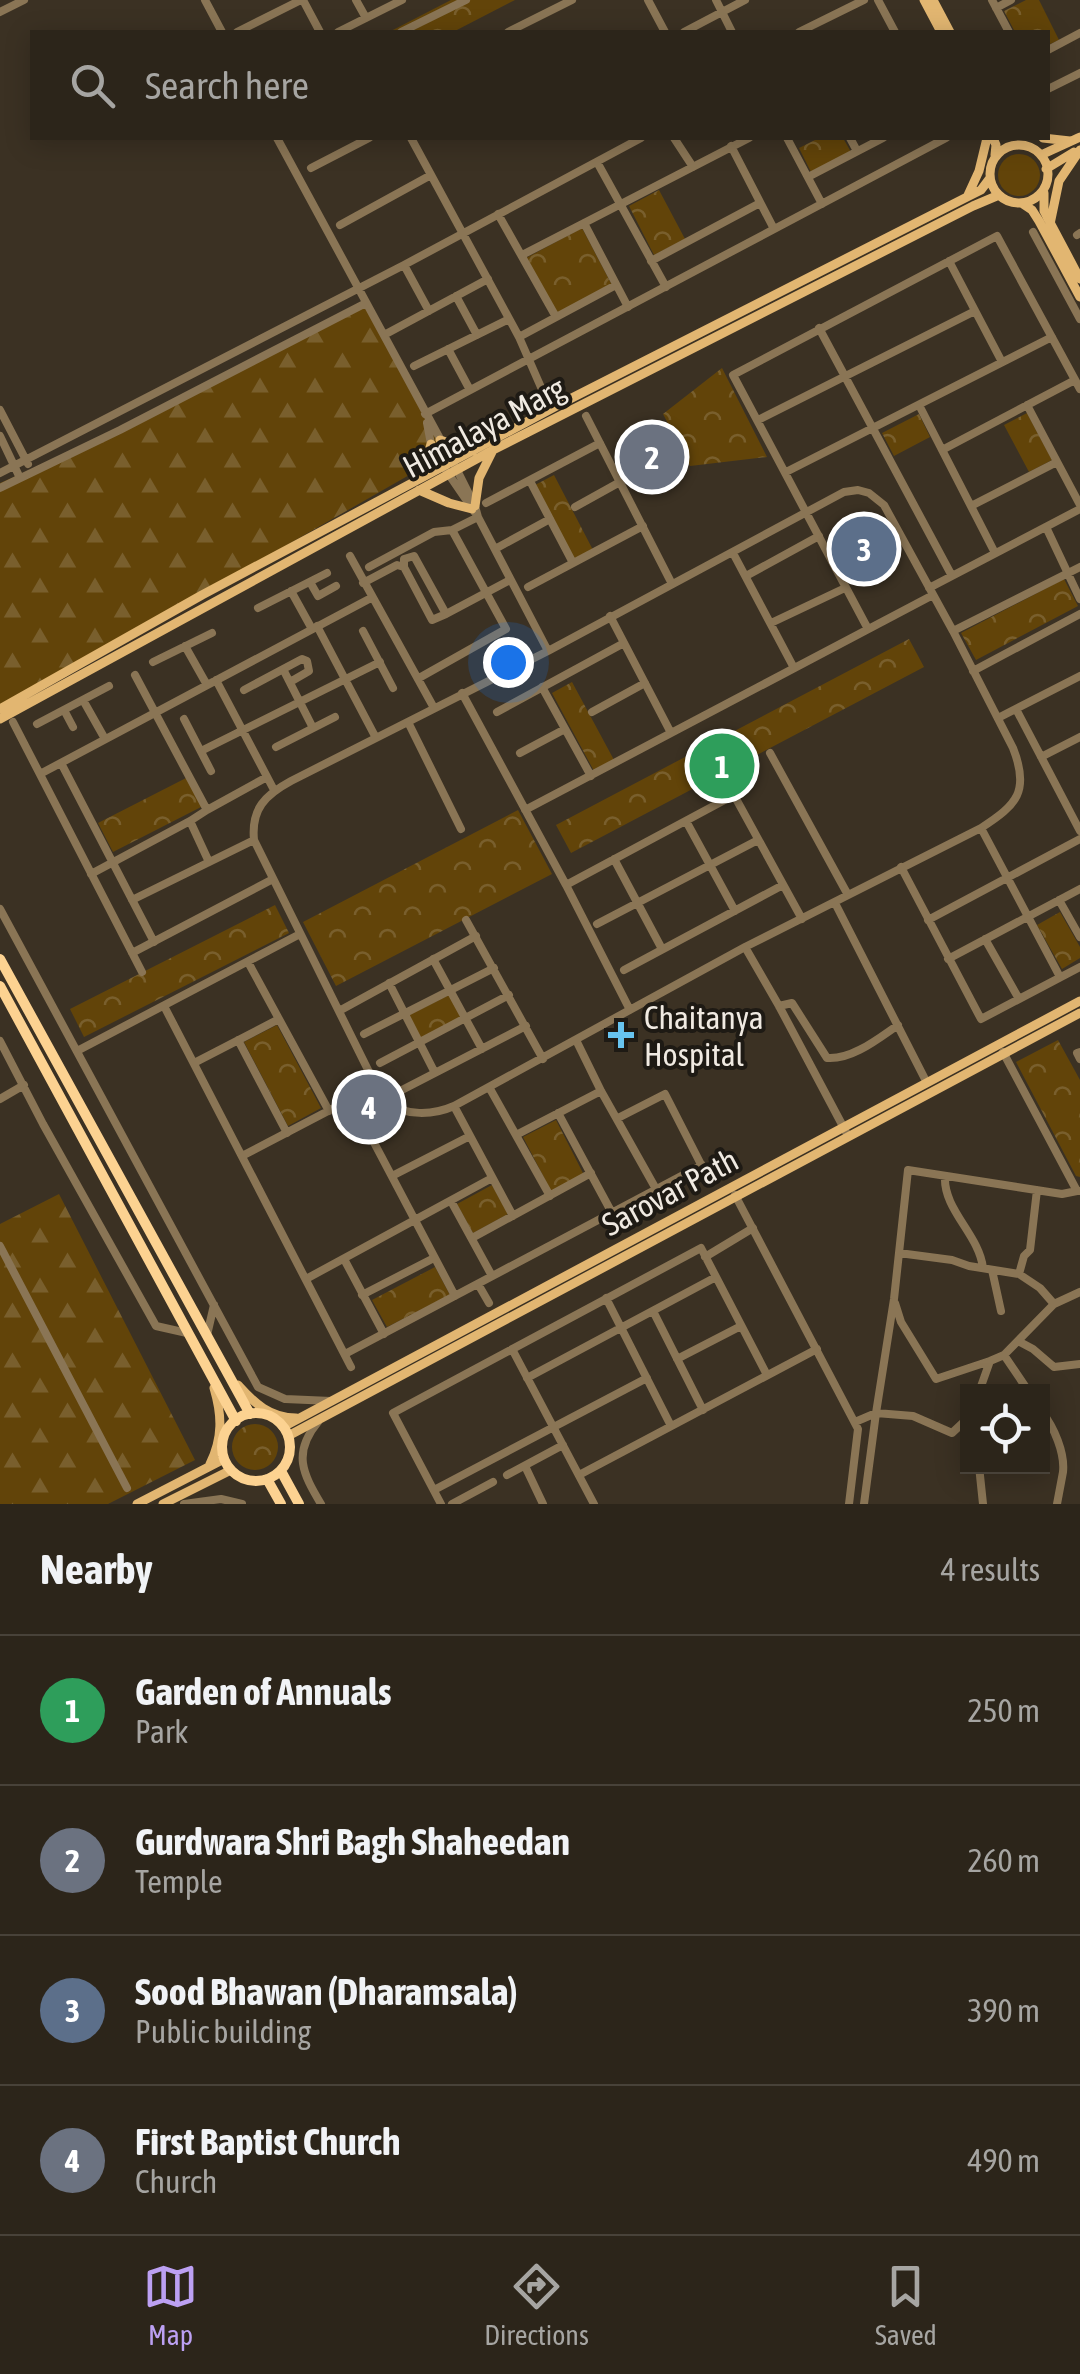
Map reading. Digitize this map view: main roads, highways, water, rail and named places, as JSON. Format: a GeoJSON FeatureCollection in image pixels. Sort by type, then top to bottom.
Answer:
{"type":"FeatureCollection","features":[{"type":"Feature","properties":{"kind":"highway"},"geometry":{"type":"LineString","coordinates":[[0,959],[250,1414]]}},
{"type":"Feature","properties":{"kind":"highway"},"geometry":{"type":"LineString","coordinates":[[0,986],[236,1421]]}},
{"type":"Feature","properties":{"kind":"highway"},"geometry":{"type":"LineString","coordinates":[[250,1414],[268,1416],[286,1432],[289,1457],[281,1470],[267,1479],[246,1479],[228,1464],[222,1447],[236,1421],[250,1414]]}},
{"type":"Feature","properties":{"kind":"highway"},"geometry":{"type":"LineString","coordinates":[[281,1470],[299,1504]]}},
{"type":"Feature","properties":{"kind":"highway"},"geometry":{"type":"LineString","coordinates":[[267,1479],[281,1504]]}},
{"type":"Feature","properties":{"kind":"main road"},"geometry":{"type":"LineString","coordinates":[[924,0],[940,30]]}},
{"type":"Feature","properties":{"kind":"main road"},"geometry":{"type":"LineString","coordinates":[[933,0],[949,30]]}},
{"type":"Feature","properties":{"kind":"main road"},"geometry":{"type":"LineString","coordinates":[[1050,139],[1078,144]]}},
{"type":"Feature","properties":{"kind":"main road"},"geometry":{"type":"LineString","coordinates":[[967,198],[989,140]]}},
{"type":"Feature","properties":{"kind":"main road"},"geometry":{"type":"LineString","coordinates":[[992,140],[996,155]]}},
{"type":"Feature","properties":{"kind":"main road"},"geometry":{"type":"LineString","coordinates":[[1080,280],[1044,210],[1047,182],[1040,154],[1032,147],[1010,141],[991,164],[992,186],[1000,196],[1032,210],[1080,298]]}},
{"type":"Feature","properties":{"kind":"main road"},"geometry":{"type":"LineString","coordinates":[[1040,154],[1078,144]]}},
{"type":"Feature","properties":{"kind":"main road"},"geometry":{"type":"LineString","coordinates":[[1046,169],[1078,144]]}},
{"type":"Feature","properties":{"kind":"main road"},"geometry":{"type":"LineString","coordinates":[[1050,224],[1059,181],[1078,144]]}},
{"type":"Feature","properties":{"kind":"main road","name":"Himalaya Marg"},"geometry":{"type":"LineString","coordinates":[[0,719],[419,490],[472,451],[967,198],[981,190],[990,178]]}},
{"type":"Feature","properties":{"kind":"main road"},"geometry":{"type":"LineString","coordinates":[[1023,204],[1035,200],[1044,190]]}},
{"type":"Feature","properties":{"kind":"main road","name":"Himalaya Marg"},"geometry":{"type":"LineString","coordinates":[[0,710],[202,594],[421,478],[493,450],[973,206],[1000,196]]}},
{"type":"Feature","properties":{"kind":"main road"},"geometry":{"type":"LineString","coordinates":[[421,478],[436,442],[472,451]]}},
{"type":"Feature","properties":{"kind":"main road"},"geometry":{"type":"LineString","coordinates":[[419,490],[448,503],[478,509],[479,478],[493,450]]}},
{"type":"Feature","properties":{"kind":"main road","name":"Sarovar Path"},"geometry":{"type":"LineString","coordinates":[[286,1432],[326,1416],[1001,1049],[1080,1001]]}},
{"type":"Feature","properties":{"kind":"main road","name":"Sarovar Path"},"geometry":{"type":"LineString","coordinates":[[846,1132],[926,1083],[1080,1013]]}},
{"type":"Feature","properties":{"kind":"main road","name":"Sarovar Path"},"geometry":{"type":"LineString","coordinates":[[286,1432],[299,1418],[734,1192]]}},
{"type":"Feature","properties":{"kind":"main road"},"geometry":{"type":"LineString","coordinates":[[226,1371],[261,1408],[287,1418],[299,1418]]}},
{"type":"Feature","properties":{"kind":"main road"},"geometry":{"type":"LineString","coordinates":[[208,1467],[221,1424],[212,1379]]}},
{"type":"Feature","properties":{"kind":"main road"},"geometry":{"type":"LineString","coordinates":[[137,1504],[208,1467],[228,1464]]}},
{"type":"Feature","properties":{"kind":"main road"},"geometry":{"type":"LineString","coordinates":[[164,1504],[228,1464]]}},
{"type":"Feature","properties":{"kind":"place","name":"Gurdwara Shri Bagh Shaheedan"},"geometry":{"type":"Point","coordinates":[652,457]}},
{"type":"Feature","properties":{"kind":"place","name":"Sood Bhawan (Dharamsala)"},"geometry":{"type":"Point","coordinates":[864,549]}},
{"type":"Feature","properties":{"kind":"place","name":"Garden of Annuals"},"geometry":{"type":"Point","coordinates":[722,766]}},
{"type":"Feature","properties":{"kind":"place","name":"Chaitanya Hospital"},"geometry":{"type":"Point","coordinates":[621,1035]}},
{"type":"Feature","properties":{"kind":"place","name":"First Baptist Church"},"geometry":{"type":"Point","coordinates":[369,1107]}}]}
